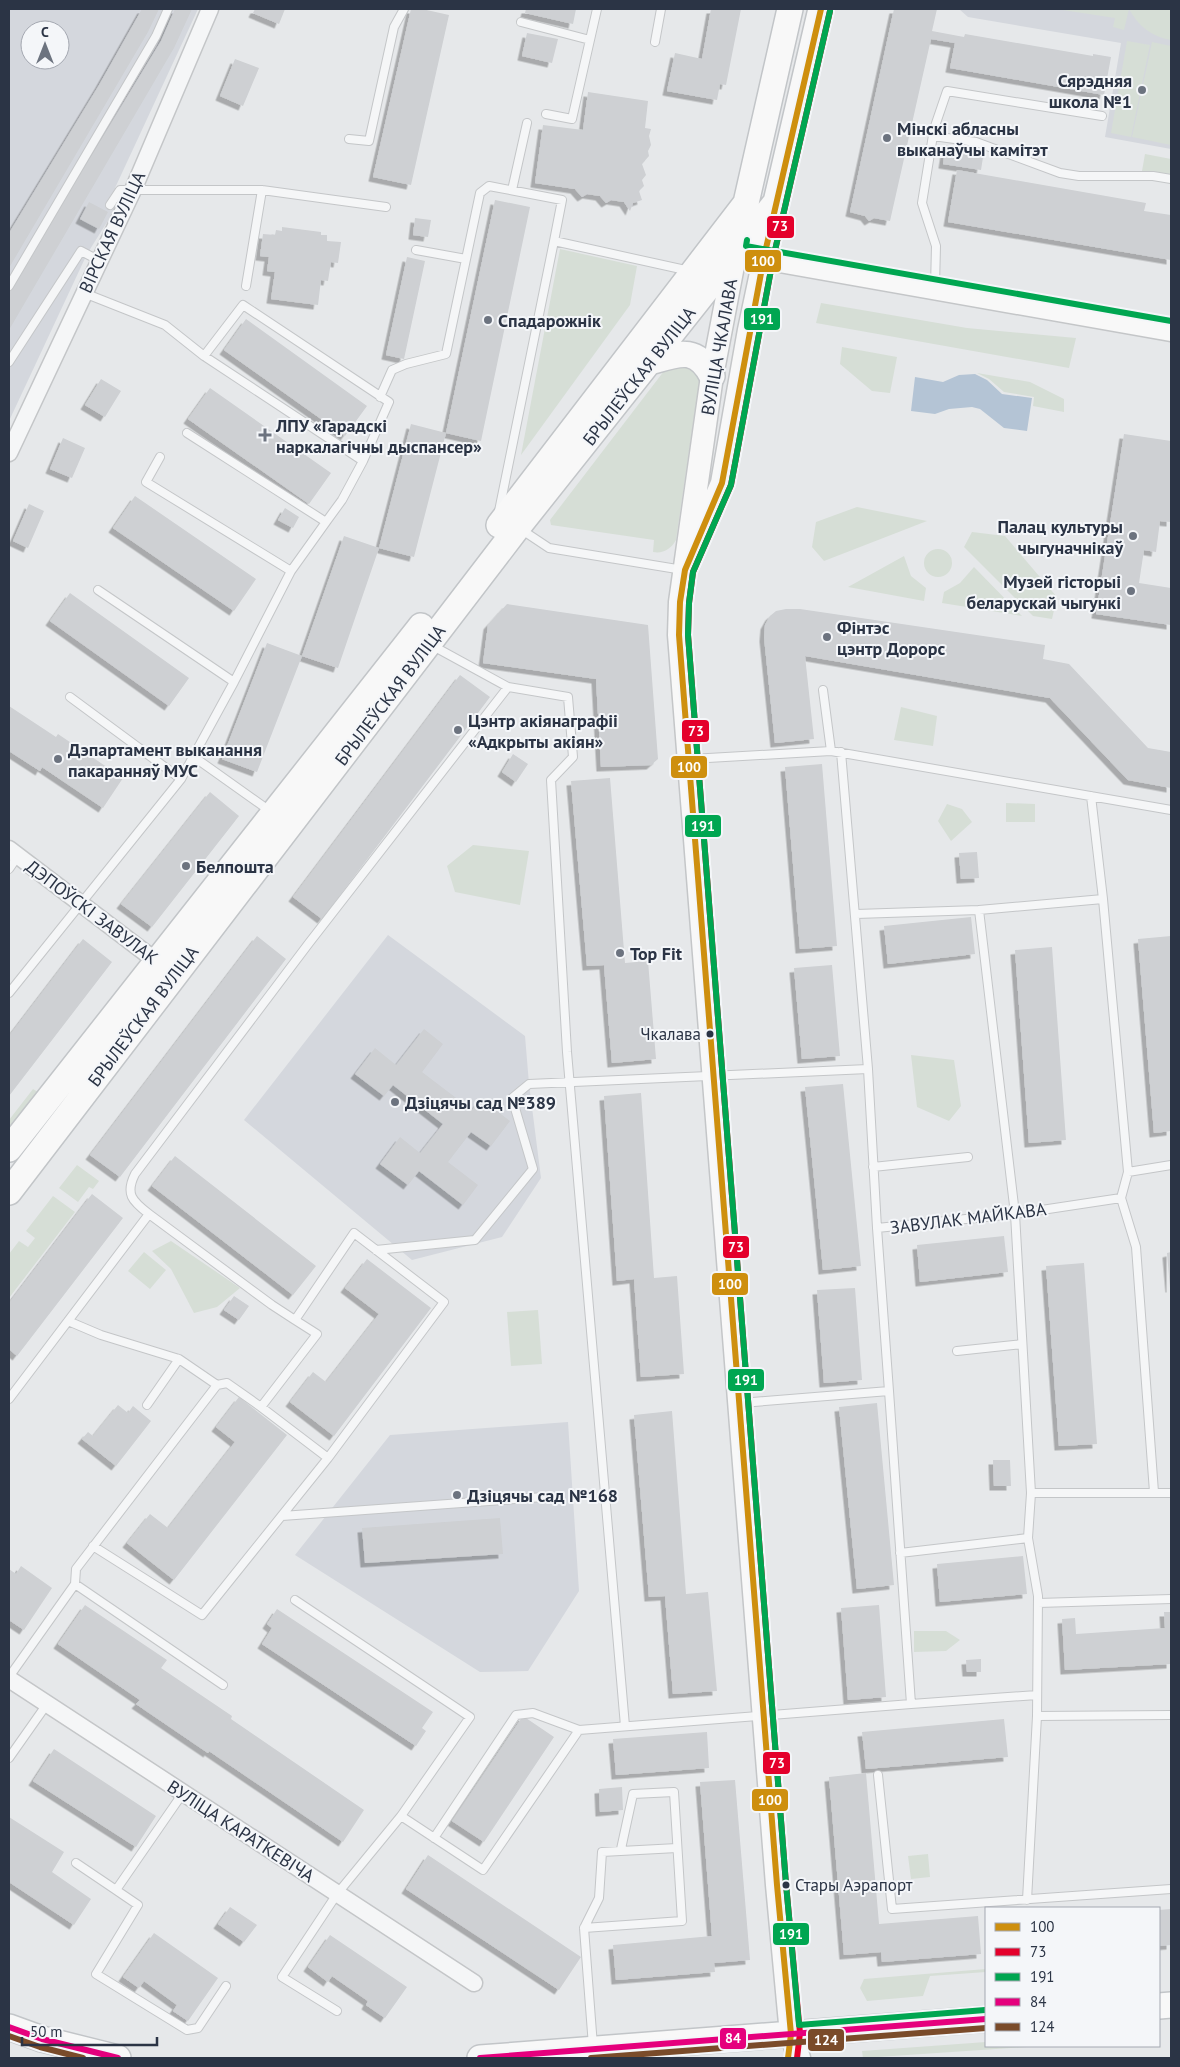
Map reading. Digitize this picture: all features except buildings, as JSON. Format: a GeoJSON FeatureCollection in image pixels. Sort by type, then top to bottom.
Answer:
{"type":"FeatureCollection","features":[{"type":"Feature","properties":{"kind":"main road","name":"ВУЛІЦА ЧКАЛАВА"},"geometry":{"type":"LineString","coordinates":[[790,9],[735,252],[712,376],[684,570],[678,635],[791,2034]]}},
{"type":"Feature","properties":{"kind":"main road","name":"ВУЛІЦА ЧКАЛАВА"},"geometry":{"type":"LineString","coordinates":[[684,570],[722,483],[764,257],[821,9]]}},
{"type":"Feature","properties":{"kind":"main road","name":"БРЫЛЕЎСКАЯ ВУЛІЦА"},"geometry":{"type":"LineString","coordinates":[[9,1192],[274,814],[507,528],[650,362],[776,202]]}},
{"type":"Feature","properties":{"kind":"main road","name":"БРЫЛЕЎСКАЯ ВУЛІЦА"},"geometry":{"type":"LineString","coordinates":[[9,1149],[166,968],[429,644],[507,528],[692,271],[746,203]]}},
{"type":"Feature","properties":{"kind":"main road"},"geometry":{"type":"LineString","coordinates":[[735,252],[1171,330]]}},
{"type":"Feature","properties":{"kind":"main road"},"geometry":{"type":"LineString","coordinates":[[650,362],[675,355],[687,354],[697,357],[707,367],[712,376]]}},
{"type":"Feature","properties":{"kind":"main road"},"geometry":{"type":"LineString","coordinates":[[480,2058],[985,2019]]}},
{"type":"Feature","properties":{"kind":"main road"},"geometry":{"type":"LineString","coordinates":[[9,2027],[42,2038],[118,2058]]}},
{"type":"Feature","properties":{"kind":"main road"},"geometry":{"type":"LineString","coordinates":[[788,2058],[791,2034]]}},
{"type":"Feature","properties":{"kind":"main road"},"geometry":{"type":"LineString","coordinates":[[791,2034],[799,2058]]}},
{"type":"Feature","properties":{"kind":"street","name":"ВІРСКАЯ ВУЛІЦА"},"geometry":{"type":"LineString","coordinates":[[9,453],[100,261],[127,190],[210,9]]}},
{"type":"Feature","properties":{"kind":"street","name":"ДЭПОЎСКІ ЗАВУЛАК"},"geometry":{"type":"LineString","coordinates":[[12,858],[80,903],[166,968]]}},
{"type":"Feature","properties":{"kind":"street","name":"ВУЛІЦА КАРАТКЕВІЧА"},"geometry":{"type":"LineString","coordinates":[[9,1678],[474,1984]]}},
{"type":"Feature","properties":{"kind":"lane"},"geometry":{"type":"LineString","coordinates":[[9,286],[156,36],[168,9]]}},
{"type":"Feature","properties":{"kind":"lane"},"geometry":{"type":"LineString","coordinates":[[349,138],[369,141],[394,27],[404,9]]}},
{"type":"Feature","properties":{"kind":"lane"},"geometry":{"type":"LineString","coordinates":[[546,114],[572,119],[597,9]]}},
{"type":"Feature","properties":{"kind":"lane"},"geometry":{"type":"LineString","coordinates":[[655,42],[661,9]]}},
{"type":"Feature","properties":{"kind":"lane"},"geometry":{"type":"LineString","coordinates":[[520,22],[590,40]]}},
{"type":"Feature","properties":{"kind":"lane"},"geometry":{"type":"LineString","coordinates":[[934,288],[936,246],[922,204],[933,136],[947,91],[1102,116]]}},
{"type":"Feature","properties":{"kind":"lane"},"geometry":{"type":"LineString","coordinates":[[512,190],[527,123]]}},
{"type":"Feature","properties":{"kind":"lane"},"geometry":{"type":"LineString","coordinates":[[933,136],[976,142],[1060,173],[1080,176],[1153,176],[1171,179]]}},
{"type":"Feature","properties":{"kind":"lane"},"geometry":{"type":"LineString","coordinates":[[930,150],[945,154]]}},
{"type":"Feature","properties":{"kind":"lane"},"geometry":{"type":"LineString","coordinates":[[380,396],[392,370],[406,364],[446,354],[480,193],[489,186],[562,200],[507,528],[549,548],[684,570]]}},
{"type":"Feature","properties":{"kind":"lane"},"geometry":{"type":"LineString","coordinates":[[110,205],[127,190],[262,190],[386,207]]}},
{"type":"Feature","properties":{"kind":"lane"},"geometry":{"type":"LineString","coordinates":[[246,286],[262,190]]}},
{"type":"Feature","properties":{"kind":"lane"},"geometry":{"type":"LineString","coordinates":[[554,241],[692,271]]}},
{"type":"Feature","properties":{"kind":"lane"},"geometry":{"type":"LineString","coordinates":[[416,250],[466,259]]}},
{"type":"Feature","properties":{"kind":"lane"},"geometry":{"type":"LineString","coordinates":[[9,362],[81,251],[100,261]]}},
{"type":"Feature","properties":{"kind":"lane"},"geometry":{"type":"LineString","coordinates":[[84,293],[164,325],[204,356],[363,461]]}},
{"type":"Feature","properties":{"kind":"lane"},"geometry":{"type":"LineString","coordinates":[[9,993],[181,779],[234,682],[291,571],[342,500],[363,461],[389,402],[242,305],[204,356]]}},
{"type":"Feature","properties":{"kind":"lane"},"geometry":{"type":"LineString","coordinates":[[187,433],[326,522]]}},
{"type":"Feature","properties":{"kind":"lane"},"geometry":{"type":"LineString","coordinates":[[160,457],[146,482],[291,571]]}},
{"type":"Feature","properties":{"kind":"lane"},"geometry":{"type":"LineString","coordinates":[[98,590],[234,682]]}},
{"type":"Feature","properties":{"kind":"lane"},"geometry":{"type":"LineString","coordinates":[[429,644],[508,687],[568,697],[573,757],[551,780],[570,1082],[625,1726]]}},
{"type":"Feature","properties":{"kind":"lane"},"geometry":{"type":"LineString","coordinates":[[262,1407],[317,1334],[135,1203],[130,1192],[130,1185],[135,1174],[309,943],[508,687]]}},
{"type":"Feature","properties":{"kind":"lane"},"geometry":{"type":"LineString","coordinates":[[823,690],[832,751]]}},
{"type":"Feature","properties":{"kind":"lane"},"geometry":{"type":"LineString","coordinates":[[70,697],[181,779]]}},
{"type":"Feature","properties":{"kind":"lane"},"geometry":{"type":"LineString","coordinates":[[688,759],[832,751],[1171,810]]}},
{"type":"Feature","properties":{"kind":"lane"},"geometry":{"type":"LineString","coordinates":[[841,752],[868,1069],[877,1228]]}},
{"type":"Feature","properties":{"kind":"lane"},"geometry":{"type":"LineString","coordinates":[[194,757],[274,814]]}},
{"type":"Feature","properties":{"kind":"lane"},"geometry":{"type":"LineString","coordinates":[[1091,796],[1103,899],[1128,1172],[1121,1198],[1136,1248],[1154,1492]]}},
{"type":"Feature","properties":{"kind":"lane"},"geometry":{"type":"LineString","coordinates":[[856,914],[979,910],[1103,899]]}},
{"type":"Feature","properties":{"kind":"lane"},"geometry":{"type":"LineString","coordinates":[[979,910],[1014,1214],[1031,1494],[1028,1538],[1038,1603],[1037,1716],[1027,1900]]}},
{"type":"Feature","properties":{"kind":"lane"},"geometry":{"type":"LineString","coordinates":[[376,1250],[475,1240],[533,1169],[512,1098],[529,1084],[868,1069]]}},
{"type":"Feature","properties":{"kind":"lane"},"geometry":{"type":"LineString","coordinates":[[873,1167],[968,1157]]}},
{"type":"Feature","properties":{"kind":"lane"},"geometry":{"type":"LineString","coordinates":[[1128,1172],[1171,1165]]}},
{"type":"Feature","properties":{"kind":"lane","name":"ЗАВУЛАК МАЙКАВА"},"geometry":{"type":"LineString","coordinates":[[911,1704],[877,1228],[1014,1214],[1121,1198]]}},
{"type":"Feature","properties":{"kind":"lane"},"geometry":{"type":"LineString","coordinates":[[9,1399],[149,1214]]}},
{"type":"Feature","properties":{"kind":"lane"},"geometry":{"type":"LineString","coordinates":[[93,1546],[202,1615],[328,1458],[444,1302],[354,1233],[295,1320]]}},
{"type":"Feature","properties":{"kind":"lane"},"geometry":{"type":"LineString","coordinates":[[68,1321],[101,1335],[178,1359],[216,1385]]}},
{"type":"Feature","properties":{"kind":"lane"},"geometry":{"type":"LineString","coordinates":[[957,1351],[1022,1344]]}},
{"type":"Feature","properties":{"kind":"lane"},"geometry":{"type":"LineString","coordinates":[[147,1405],[178,1359]]}},
{"type":"Feature","properties":{"kind":"lane"},"geometry":{"type":"LineString","coordinates":[[9,1678],[75,1584],[76,1569],[216,1385],[228,1383],[328,1458]]}},
{"type":"Feature","properties":{"kind":"lane"},"geometry":{"type":"LineString","coordinates":[[740,1403],[889,1391]]}},
{"type":"Feature","properties":{"kind":"lane"},"geometry":{"type":"LineString","coordinates":[[1031,1494],[1171,1493]]}},
{"type":"Feature","properties":{"kind":"lane"},"geometry":{"type":"LineString","coordinates":[[282,1516],[544,1497]]}},
{"type":"Feature","properties":{"kind":"lane"},"geometry":{"type":"LineString","coordinates":[[900,1553],[1028,1538]]}},
{"type":"Feature","properties":{"kind":"lane"},"geometry":{"type":"LineString","coordinates":[[75,1584],[223,1685]]}},
{"type":"Feature","properties":{"kind":"lane"},"geometry":{"type":"LineString","coordinates":[[1038,1603],[1171,1599]]}},
{"type":"Feature","properties":{"kind":"lane"},"geometry":{"type":"LineString","coordinates":[[295,1600],[470,1717],[401,1816],[337,1894],[282,1977],[337,2011]]}},
{"type":"Feature","properties":{"kind":"lane"},"geometry":{"type":"LineString","coordinates":[[434,1838],[516,1715],[533,1713],[580,1730],[1037,1695]]}},
{"type":"Feature","properties":{"kind":"lane"},"geometry":{"type":"LineString","coordinates":[[9,1758],[47,1704]]}},
{"type":"Feature","properties":{"kind":"lane"},"geometry":{"type":"LineString","coordinates":[[1037,1716],[1171,1715]]}},
{"type":"Feature","properties":{"kind":"lane"},"geometry":{"type":"LineString","coordinates":[[401,1816],[483,1870],[580,1730]]}},
{"type":"Feature","properties":{"kind":"lane"},"geometry":{"type":"LineString","coordinates":[[878,1774],[892,1909],[995,1905],[1027,1900],[1171,1889]]}},
{"type":"Feature","properties":{"kind":"lane"},"geometry":{"type":"LineString","coordinates":[[584,1928],[682,1921],[674,1792],[633,1794],[621,1849]]}},
{"type":"Feature","properties":{"kind":"lane"},"geometry":{"type":"LineString","coordinates":[[116,1890],[183,1793]]}},
{"type":"Feature","properties":{"kind":"lane"},"geometry":{"type":"LineString","coordinates":[[593,2050],[584,1928],[598,1898],[602,1852],[621,1849],[678,1848]]}},
{"type":"Feature","properties":{"kind":"lane"},"geometry":{"type":"LineString","coordinates":[[76,1863],[138,1905],[96,1974],[187,2030],[198,2028],[226,1986]]}},
{"type":"Feature","properties":{"kind":"shaded area"},"geometry":{"type":"Polygon","coordinates":[[[9,9],[198,9],[115,188],[126,192],[87,254],[9,421],[9,9]]]}},
{"type":"Feature","properties":{"kind":"shaded area","name":"Сярэдняя школа №1"},"geometry":{"type":"Polygon","coordinates":[[[959,9],[1171,9],[1171,149],[1105,137],[1121,43],[968,17],[959,9]]]}},
{"type":"Feature","properties":{"kind":"shaded area"},"geometry":{"type":"Polygon","coordinates":[[[1056,9],[1129,9],[1124,30],[1113,27],[1115,18],[1056,9]]]}},
{"type":"Feature","properties":{"kind":"shaded area"},"geometry":{"type":"Polygon","coordinates":[[[1129,9],[1171,9],[1171,40],[1164,39],[1146,30],[1129,9]]]}},
{"type":"Feature","properties":{"kind":"shaded area"},"geometry":{"type":"Polygon","coordinates":[[[1127,41],[1150,45],[1131,137],[1111,133],[1127,41]]]}},
{"type":"Feature","properties":{"kind":"shaded area"},"geometry":{"type":"Polygon","coordinates":[[[1152,42],[1171,46],[1171,145],[1132,137],[1152,42]]]}},
{"type":"Feature","properties":{"kind":"shaded area"},"geometry":{"type":"Polygon","coordinates":[[[1145,154],[1171,159],[1171,174],[1142,171],[1145,154]]]}},
{"type":"Feature","properties":{"kind":"shaded area"},"geometry":{"type":"Polygon","coordinates":[[[560,249],[637,266],[630,305],[521,455],[560,249]]]}},
{"type":"Feature","properties":{"kind":"shaded area"},"geometry":{"type":"Polygon","coordinates":[[[821,303],[967,328],[1076,338],[1069,368],[816,323],[821,303]]]}},
{"type":"Feature","properties":{"kind":"shaded area"},"geometry":{"type":"Polygon","coordinates":[[[842,347],[897,357],[890,393],[872,391],[840,364],[842,347]]]}},
{"type":"Feature","properties":{"kind":"shaded area"},"geometry":{"type":"Polygon","coordinates":[[[687,366],[698,374],[699,382],[676,540],[672,546],[663,551],[653,552],[654,540],[551,525],[550,520],[664,371],[671,367],[687,366]]]}},
{"type":"Feature","properties":{"kind":"shaded area"},"geometry":{"type":"Polygon","coordinates":[[[977,373],[1030,382],[1064,399],[1064,412],[1033,406],[1034,397],[1004,392],[989,379],[977,373]]]}},
{"type":"Feature","properties":{"kind":"shaded area"},"geometry":{"type":"Polygon","coordinates":[[[857,507],[927,521],[824,561],[812,547],[816,522],[857,507]]]}},
{"type":"Feature","properties":{"kind":"shaded area"},"geometry":{"type":"Polygon","coordinates":[[[972,532],[1005,536],[1057,597],[1052,619],[1033,616],[964,547],[972,532]]]}},
{"type":"Feature","properties":{"kind":"shaded area"},"geometry":{"type":"Polygon","coordinates":[[[938,549],[948,553],[952,563],[948,573],[938,577],[928,573],[924,563],[928,553],[938,549]]]}},
{"type":"Feature","properties":{"kind":"shaded area"},"geometry":{"type":"Polygon","coordinates":[[[904,556],[911,576],[926,588],[924,601],[848,587],[904,556]]]}},
{"type":"Feature","properties":{"kind":"shaded area"},"geometry":{"type":"Polygon","coordinates":[[[974,567],[1022,616],[942,603],[944,592],[960,583],[974,567]]]}},
{"type":"Feature","properties":{"kind":"shaded area"},"geometry":{"type":"Polygon","coordinates":[[[901,707],[937,716],[933,746],[894,740],[901,707]]]}},
{"type":"Feature","properties":{"kind":"shaded area"},"geometry":{"type":"Polygon","coordinates":[[[1006,803],[1035,804],[1035,822],[1006,822],[1006,803]]]}},
{"type":"Feature","properties":{"kind":"shaded area"},"geometry":{"type":"Polygon","coordinates":[[[947,804],[962,809],[972,822],[951,841],[938,821],[947,804]]]}},
{"type":"Feature","properties":{"kind":"shaded area"},"geometry":{"type":"Polygon","coordinates":[[[473,845],[529,851],[520,905],[455,892],[447,866],[473,845]]]}},
{"type":"Feature","properties":{"kind":"shaded area","name":"Дзіцячы сад №389"},"geometry":{"type":"Polygon","coordinates":[[[388,935],[525,1036],[541,1178],[502,1237],[412,1260],[244,1120],[388,935]]]}},
{"type":"Feature","properties":{"kind":"shaded area"},"geometry":{"type":"Polygon","coordinates":[[[911,1055],[954,1060],[961,1106],[949,1121],[917,1107],[911,1055]]]}},
{"type":"Feature","properties":{"kind":"shaded area"},"geometry":{"type":"Polygon","coordinates":[[[33,1089],[38,1092],[9,1134],[9,1120],[33,1089]]]}},
{"type":"Feature","properties":{"kind":"shaded area"},"geometry":{"type":"Polygon","coordinates":[[[77,1165],[99,1181],[93,1189],[89,1187],[78,1202],[59,1188],[77,1165]]]}},
{"type":"Feature","properties":{"kind":"shaded area"},"geometry":{"type":"Polygon","coordinates":[[[53,1196],[75,1212],[9,1298],[9,1254],[19,1241],[28,1247],[35,1238],[26,1231],[53,1196]]]}},
{"type":"Feature","properties":{"kind":"shaded area"},"geometry":{"type":"Polygon","coordinates":[[[171,1241],[240,1288],[217,1307],[194,1313],[171,1269],[152,1251],[171,1241]]]}},
{"type":"Feature","properties":{"kind":"shaded area"},"geometry":{"type":"Polygon","coordinates":[[[144,1252],[166,1270],[150,1289],[128,1271],[144,1252]]]}},
{"type":"Feature","properties":{"kind":"shaded area"},"geometry":{"type":"Polygon","coordinates":[[[538,1310],[542,1364],[511,1366],[507,1312],[538,1310]]]}},
{"type":"Feature","properties":{"kind":"shaded area","name":"Дзіцячы сад №168"},"geometry":{"type":"Polygon","coordinates":[[[568,1422],[579,1591],[528,1671],[480,1672],[295,1555],[390,1435],[568,1422]]]}},
{"type":"Feature","properties":{"kind":"shaded area"},"geometry":{"type":"Polygon","coordinates":[[[914,1631],[946,1631],[960,1640],[946,1651],[914,1652],[914,1631]]]}},
{"type":"Feature","properties":{"kind":"shaded area"},"geometry":{"type":"Polygon","coordinates":[[[928,1854],[930,1877],[911,1879],[908,1856],[928,1854]]]}},
{"type":"Feature","properties":{"kind":"shaded area"},"geometry":{"type":"Polygon","coordinates":[[[985,1969],[985,1972],[930,1976],[923,1996],[867,2001],[860,1988],[864,1979],[985,1969]]]}},
{"type":"Feature","properties":{"kind":"shaded area"},"geometry":{"type":"Polygon","coordinates":[[[985,2042],[985,2047],[1025,2047],[863,2058],[862,2051],[985,2042]]]}},
{"type":"Feature","properties":{"kind":"water"},"geometry":{"type":"Polygon","coordinates":[[[975,374],[987,380],[1002,394],[1032,398],[1027,431],[1004,428],[980,409],[972,407],[949,409],[935,414],[911,411],[915,377],[943,382],[959,375],[975,374]]]}},
{"type":"Feature","properties":{"kind":"transit line","name":"100"},"geometry":{"type":"LineString","coordinates":[[788,2058],[791,2034],[777,1885],[679,635],[680,602],[685,570],[722,483],[764,257],[821,9]]}},
{"type":"Feature","properties":{"kind":"transit line","name":"73"},"geometry":{"type":"LineString","coordinates":[[797,2058],[800,2033],[786,1884],[688,635],[689,603],[693,572],[731,485],[773,259],[830,11]]}},
{"type":"Feature","properties":{"kind":"transit line","name":"191"},"geometry":{"type":"LineString","coordinates":[[830,11],[773,259],[731,485],[693,572],[689,603],[688,635],[786,1884],[799,2025],[985,2010]]}},
{"type":"Feature","properties":{"kind":"transit line","name":"191"},"geometry":{"type":"LineString","coordinates":[[747,240],[746,246],[1171,321]]}},
{"type":"Feature","properties":{"kind":"transit line","name":"84"},"geometry":{"type":"LineString","coordinates":[[480,2058],[985,2019]]}},
{"type":"Feature","properties":{"kind":"transit line","name":"84"},"geometry":{"type":"LineString","coordinates":[[9,2027],[42,2039],[118,2058]]}},
{"type":"Feature","properties":{"kind":"transit line","name":"124"},"geometry":{"type":"LineString","coordinates":[[591,2058],[985,2028]]}},
{"type":"Feature","properties":{"kind":"transit line","name":"124"},"geometry":{"type":"LineString","coordinates":[[9,2036],[40,2047],[83,2058]]}},
{"type":"Feature","properties":{"kind":"place","name":"Сярэдняя школа №1"},"geometry":{"type":"Point","coordinates":[1142,90]}},
{"type":"Feature","properties":{"kind":"place","name":"Мінскі абласны выканаўчы камітэт"},"geometry":{"type":"Point","coordinates":[887,138]}},
{"type":"Feature","properties":{"kind":"place","name":"Спадарожнік"},"geometry":{"type":"Point","coordinates":[488,320]}},
{"type":"Feature","properties":{"kind":"place","name":"ЛПУ «Гарадскі наркалагічны дыспансер»"},"geometry":{"type":"Point","coordinates":[265,435]}},
{"type":"Feature","properties":{"kind":"place","name":"Палац культуры чыгуначнікаў"},"geometry":{"type":"Point","coordinates":[1133,536]}},
{"type":"Feature","properties":{"kind":"place","name":"Музей гісторыі беларускай чыгункі"},"geometry":{"type":"Point","coordinates":[1131,591]}},
{"type":"Feature","properties":{"kind":"place","name":"Фінтэс цэнтр Дорорс"},"geometry":{"type":"Point","coordinates":[827,637]}},
{"type":"Feature","properties":{"kind":"place","name":"Цэнтр акіянаграфіі «Адкрыты акіян»"},"geometry":{"type":"Point","coordinates":[458,730]}},
{"type":"Feature","properties":{"kind":"place","name":"Дэпартамент выканання пакаранняў МУС"},"geometry":{"type":"Point","coordinates":[58,759]}},
{"type":"Feature","properties":{"kind":"place","name":"Белпошта"},"geometry":{"type":"Point","coordinates":[186,866]}},
{"type":"Feature","properties":{"kind":"place","name":"Top Fit"},"geometry":{"type":"Point","coordinates":[620,953]}},
{"type":"Feature","properties":{"kind":"place","name":"Чкалава"},"geometry":{"type":"Point","coordinates":[710,1034]}},
{"type":"Feature","properties":{"kind":"place","name":"Дзіцячы сад №389"},"geometry":{"type":"Point","coordinates":[395,1102]}},
{"type":"Feature","properties":{"kind":"place","name":"Дзіцячы сад №168"},"geometry":{"type":"Point","coordinates":[457,1495]}},
{"type":"Feature","properties":{"kind":"place","name":"Стары Аэрапорт"},"geometry":{"type":"Point","coordinates":[786,1885]}}]}
